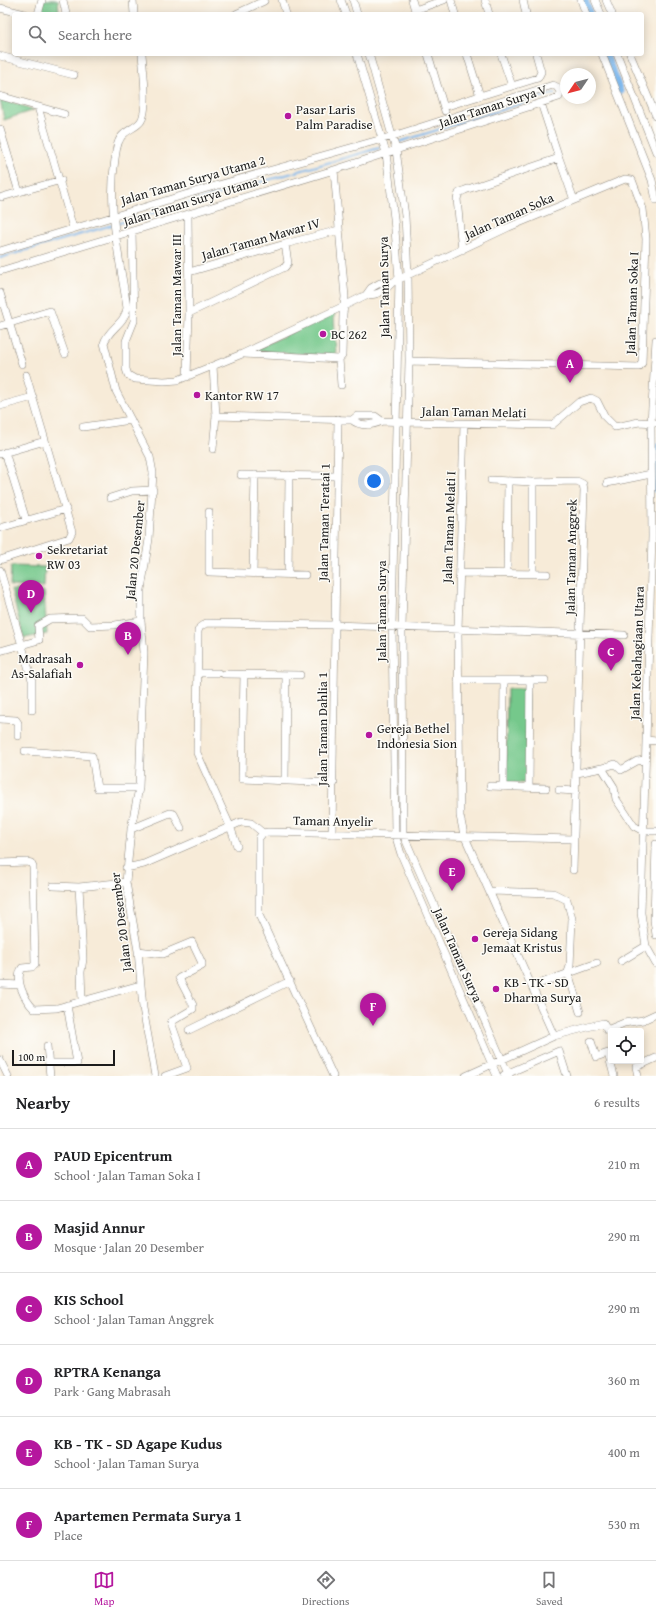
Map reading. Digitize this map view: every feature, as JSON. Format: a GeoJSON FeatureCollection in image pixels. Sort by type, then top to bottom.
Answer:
{"type":"FeatureCollection","features":[{"type":"Feature","properties":{"kind":"street"},"geometry":{"type":"LineString","coordinates":[[39,12],[42,0]]}},
{"type":"Feature","properties":{"kind":"street"},"geometry":{"type":"LineString","coordinates":[[63,0],[66,12]]}},
{"type":"Feature","properties":{"kind":"street"},"geometry":{"type":"LineString","coordinates":[[133,0],[134,12]]}},
{"type":"Feature","properties":{"kind":"street"},"geometry":{"type":"LineString","coordinates":[[282,0],[285,12]]}},
{"type":"Feature","properties":{"kind":"street"},"geometry":{"type":"LineString","coordinates":[[345,12],[342,1],[352,0],[356,12]]}},
{"type":"Feature","properties":{"kind":"street"},"geometry":{"type":"LineString","coordinates":[[412,0],[416,12],[444,0]]}},
{"type":"Feature","properties":{"kind":"street"},"geometry":{"type":"LineString","coordinates":[[451,0],[454,12]]}},
{"type":"Feature","properties":{"kind":"street"},"geometry":{"type":"LineString","coordinates":[[485,0],[488,12]]}},
{"type":"Feature","properties":{"kind":"street"},"geometry":{"type":"LineString","coordinates":[[523,0],[526,12]]}},
{"type":"Feature","properties":{"kind":"street"},"geometry":{"type":"LineString","coordinates":[[581,0],[585,12]]}},
{"type":"Feature","properties":{"kind":"street"},"geometry":{"type":"LineString","coordinates":[[596,0],[600,12]]}},
{"type":"Feature","properties":{"kind":"street"},"geometry":{"type":"LineString","coordinates":[[606,0],[611,12]]}},
{"type":"Feature","properties":{"kind":"street"},"geometry":{"type":"LineString","coordinates":[[240,12],[264,1]]}},
{"type":"Feature","properties":{"kind":"street"},"geometry":{"type":"LineString","coordinates":[[0,8],[17,12]]}},
{"type":"Feature","properties":{"kind":"street"},"geometry":{"type":"LineString","coordinates":[[0,56],[74,75]]}},
{"type":"Feature","properties":{"kind":"street","name":"Jalan 20 Desember"},"geometry":{"type":"LineString","coordinates":[[142,56],[145,94],[142,119],[136,126],[123,134],[119,141],[113,182],[113,219],[127,308],[122,321],[106,336],[104,343],[116,391],[150,457],[153,473],[149,539],[141,590],[141,621],[144,652],[139,788],[131,829],[126,868],[126,882],[138,952],[140,985],[155,1076]]}},
{"type":"Feature","properties":{"kind":"street","name":"Jalan Taman Surya"},"geometry":{"type":"LineString","coordinates":[[358,56],[386,153],[394,218],[396,281],[396,422],[392,627],[395,834],[401,854],[498,1076]]}},
{"type":"Feature","properties":{"kind":"street","name":"Jalan Taman Surya"},"geometry":{"type":"LineString","coordinates":[[369,56],[396,150],[405,216],[408,275],[409,361],[402,628],[403,834],[502,1060],[506,1075],[558,1051],[567,1076]]}},
{"type":"Feature","properties":{"kind":"street"},"geometry":{"type":"LineString","coordinates":[[429,56],[447,118]]}},
{"type":"Feature","properties":{"kind":"street"},"geometry":{"type":"LineString","coordinates":[[468,56],[480,96]]}},
{"type":"Feature","properties":{"kind":"street"},"geometry":{"type":"LineString","coordinates":[[503,56],[512,86]]}},
{"type":"Feature","properties":{"kind":"street"},"geometry":{"type":"LineString","coordinates":[[444,107],[538,78],[540,76],[536,56]]}},
{"type":"Feature","properties":{"kind":"street"},"geometry":{"type":"LineString","coordinates":[[603,56],[652,180],[656,200]]}},
{"type":"Feature","properties":{"kind":"street"},"geometry":{"type":"LineString","coordinates":[[618,56],[656,152]]}},
{"type":"Feature","properties":{"kind":"street"},"geometry":{"type":"LineString","coordinates":[[631,56],[656,116]]}},
{"type":"Feature","properties":{"kind":"street","name":"Jalan Taman Surya V"},"geometry":{"type":"LineString","coordinates":[[393,136],[553,85],[557,87],[560,92],[559,97],[396,150]]}},
{"type":"Feature","properties":{"kind":"street"},"geometry":{"type":"LineString","coordinates":[[0,96],[64,114]]}},
{"type":"Feature","properties":{"kind":"street"},"geometry":{"type":"LineString","coordinates":[[541,103],[574,200]]}},
{"type":"Feature","properties":{"kind":"street"},"geometry":{"type":"LineString","coordinates":[[38,107],[73,228]]}},
{"type":"Feature","properties":{"kind":"street"},"geometry":{"type":"LineString","coordinates":[[0,129],[19,192]]}},
{"type":"Feature","properties":{"kind":"street","name":"Jalan Taman Surya Utama 2"},"geometry":{"type":"LineString","coordinates":[[0,250],[73,228],[113,219],[393,136]]}},
{"type":"Feature","properties":{"kind":"street","name":"Jalan Taman Surya Utama 1"},"geometry":{"type":"LineString","coordinates":[[0,271],[116,234],[132,231],[396,150]]}},
{"type":"Feature","properties":{"kind":"street"},"geometry":{"type":"LineString","coordinates":[[462,250],[457,199],[459,193],[559,158]]}},
{"type":"Feature","properties":{"kind":"street"},"geometry":{"type":"LineString","coordinates":[[334,170],[345,297],[342,356],[339,360],[341,385]]}},
{"type":"Feature","properties":{"kind":"street","name":"Jalan Taman Soka"},"geometry":{"type":"LineString","coordinates":[[132,231],[134,321],[126,341],[127,372],[133,378],[159,381],[178,380],[242,354],[366,295],[375,295],[384,291],[396,281],[408,275],[574,200],[625,179],[630,180]]}},
{"type":"Feature","properties":{"kind":"street"},"geometry":{"type":"LineString","coordinates":[[2,198],[60,180]]}},
{"type":"Feature","properties":{"kind":"street","name":"Jalan Taman Soka I"},"geometry":{"type":"LineString","coordinates":[[409,361],[639,367],[642,363],[646,239],[643,209],[630,180]]}},
{"type":"Feature","properties":{"kind":"street","name":"Jalan Taman Mawar III"},"geometry":{"type":"LineString","coordinates":[[187,377],[189,314],[188,214]]}},
{"type":"Feature","properties":{"kind":"street","name":"Jalan Taman Mawar IV"},"geometry":{"type":"LineString","coordinates":[[189,272],[339,230]]}},
{"type":"Feature","properties":{"kind":"street"},"geometry":{"type":"LineString","coordinates":[[189,314],[285,267],[288,263],[285,244]]}},
{"type":"Feature","properties":{"kind":"street"},"geometry":{"type":"LineString","coordinates":[[0,293],[22,364]]}},
{"type":"Feature","properties":{"kind":"street"},"geometry":{"type":"LineString","coordinates":[[0,326],[50,311],[65,354]]}},
{"type":"Feature","properties":{"kind":"street","name":"Jalan Kebahagiaan Utara"},"geometry":{"type":"LineString","coordinates":[[656,340],[651,474],[654,536],[651,740],[645,760],[641,913],[646,946],[656,964]]}},
{"type":"Feature","properties":{"kind":"street"},"geometry":{"type":"LineString","coordinates":[[242,354],[339,360]]}},
{"type":"Feature","properties":{"kind":"street"},"geometry":{"type":"LineString","coordinates":[[213,366],[216,416],[213,449]]}},
{"type":"Feature","properties":{"kind":"street"},"geometry":{"type":"LineString","coordinates":[[0,560],[70,538],[72,532],[26,375]]}},
{"type":"Feature","properties":{"kind":"street"},"geometry":{"type":"LineString","coordinates":[[0,406],[33,397]]}},
{"type":"Feature","properties":{"kind":"street","name":"Jalan Taman Melati"},"geometry":{"type":"LineString","coordinates":[[216,416],[338,419],[352,420],[358,424],[375,424],[382,421],[552,425],[579,402],[591,398],[597,401],[605,417],[615,427],[639,422],[654,423]]}},
{"type":"Feature","properties":{"kind":"street","name":"Jalan Taman Teratai 1"},"geometry":{"type":"LineString","coordinates":[[334,625],[338,419]]}},
{"type":"Feature","properties":{"kind":"street"},"geometry":{"type":"LineString","coordinates":[[84,427],[131,420]]}},
{"type":"Feature","properties":{"kind":"street","name":"Jalan Taman Melati I"},"geometry":{"type":"LineString","coordinates":[[458,630],[464,424]]}},
{"type":"Feature","properties":{"kind":"street"},"geometry":{"type":"LineString","coordinates":[[26,520],[3,453],[45,441]]}},
{"type":"Feature","properties":{"kind":"street"},"geometry":{"type":"LineString","coordinates":[[607,483],[651,474]]}},
{"type":"Feature","properties":{"kind":"street"},"geometry":{"type":"LineString","coordinates":[[241,475],[337,476]]}},
{"type":"Feature","properties":{"kind":"street"},"geometry":{"type":"LineString","coordinates":[[253,572],[255,475]]}},
{"type":"Feature","properties":{"kind":"street"},"geometry":{"type":"LineString","coordinates":[[288,574],[289,475]]}},
{"type":"Feature","properties":{"kind":"street","name":"Jalan Taman Anggrek"},"geometry":{"type":"LineString","coordinates":[[491,480],[533,482],[577,481],[583,484],[581,632],[573,870]]}},
{"type":"Feature","properties":{"kind":"street"},"geometry":{"type":"LineString","coordinates":[[507,573],[508,481]]}},
{"type":"Feature","properties":{"kind":"street"},"geometry":{"type":"LineString","coordinates":[[533,482],[533,574]]}},
{"type":"Feature","properties":{"kind":"street"},"geometry":{"type":"LineString","coordinates":[[110,498],[132,491],[153,490]]}},
{"type":"Feature","properties":{"kind":"street"},"geometry":{"type":"LineString","coordinates":[[0,528],[66,509]]}},
{"type":"Feature","properties":{"kind":"street"},"geometry":{"type":"LineString","coordinates":[[209,512],[208,571],[305,575]]}},
{"type":"Feature","properties":{"kind":"street"},"geometry":{"type":"LineString","coordinates":[[0,570],[32,680],[32,710]]}},
{"type":"Feature","properties":{"kind":"street","name":"Jalan Taman Anggrek"},"geometry":{"type":"LineString","coordinates":[[460,573],[547,574]]}},
{"type":"Feature","properties":{"kind":"street"},"geometry":{"type":"LineString","coordinates":[[0,651],[37,641],[40,639],[38,626],[50,619],[82,618],[90,626],[115,625],[141,621]]}},
{"type":"Feature","properties":{"kind":"street","name":"Jalan Taman Anggrek"},"geometry":{"type":"LineString","coordinates":[[198,673],[198,631],[200,627],[206,623],[581,632],[624,635]]}},
{"type":"Feature","properties":{"kind":"street","name":"Jalan Taman Dahlia 1"},"geometry":{"type":"LineString","coordinates":[[332,834],[334,783],[334,625]]}},
{"type":"Feature","properties":{"kind":"street"},"geometry":{"type":"LineString","coordinates":[[458,630],[460,816],[464,835],[533,986],[554,1036]]}},
{"type":"Feature","properties":{"kind":"street"},"geometry":{"type":"LineString","coordinates":[[237,846],[230,826],[197,753],[198,673],[300,675]]}},
{"type":"Feature","properties":{"kind":"street"},"geometry":{"type":"LineString","coordinates":[[244,674],[242,779],[334,783]]}},
{"type":"Feature","properties":{"kind":"street"},"geometry":{"type":"LineString","coordinates":[[285,781],[286,675]]}},
{"type":"Feature","properties":{"kind":"street"},"geometry":{"type":"LineString","coordinates":[[458,680],[545,680]]}},
{"type":"Feature","properties":{"kind":"street"},"geometry":{"type":"LineString","coordinates":[[503,787],[504,680]]}},
{"type":"Feature","properties":{"kind":"street"},"geometry":{"type":"LineString","coordinates":[[529,788],[530,680]]}},
{"type":"Feature","properties":{"kind":"street"},"geometry":{"type":"LineString","coordinates":[[0,719],[16,720],[18,723],[18,736]]}},
{"type":"Feature","properties":{"kind":"street"},"geometry":{"type":"LineString","coordinates":[[25,751],[92,756],[98,788],[139,788]]}},
{"type":"Feature","properties":{"kind":"street"},"geometry":{"type":"LineString","coordinates":[[577,773],[615,764],[621,770],[637,761],[645,760]]}},
{"type":"Feature","properties":{"kind":"street"},"geometry":{"type":"LineString","coordinates":[[602,768],[614,787],[616,800],[634,826],[644,831],[655,831]]}},
{"type":"Feature","properties":{"kind":"street"},"geometry":{"type":"LineString","coordinates":[[490,786],[546,788]]}},
{"type":"Feature","properties":{"kind":"street"},"geometry":{"type":"LineString","coordinates":[[559,790],[576,791]]}},
{"type":"Feature","properties":{"kind":"street"},"geometry":{"type":"LineString","coordinates":[[131,829],[170,814],[174,814],[180,828]]}},
{"type":"Feature","properties":{"kind":"street"},"geometry":{"type":"LineString","coordinates":[[126,868],[144,864],[230,826],[247,822],[263,833],[259,838],[259,915],[333,1076]]}},
{"type":"Feature","properties":{"kind":"street","name":"Taman Anyelir"},"geometry":{"type":"LineString","coordinates":[[263,833],[464,835],[574,839]]}},
{"type":"Feature","properties":{"kind":"street"},"geometry":{"type":"LineString","coordinates":[[644,935],[655,934],[653,862],[656,844]]}},
{"type":"Feature","properties":{"kind":"street"},"geometry":{"type":"LineString","coordinates":[[0,863],[27,862],[33,867],[35,965],[32,967],[22,968],[20,972],[20,984],[27,1002],[34,1009],[57,1008],[140,985]]}},
{"type":"Feature","properties":{"kind":"street"},"geometry":{"type":"LineString","coordinates":[[643,862],[653,862]]}},
{"type":"Feature","properties":{"kind":"street"},"geometry":{"type":"LineString","coordinates":[[53,886],[79,887],[126,882]]}},
{"type":"Feature","properties":{"kind":"street"},"geometry":{"type":"LineString","coordinates":[[79,887],[83,959],[81,972],[82,1001]]}},
{"type":"Feature","properties":{"kind":"street"},"geometry":{"type":"LineString","coordinates":[[490,891],[553,893],[567,900],[572,919],[570,966],[568,972],[580,1012]]}},
{"type":"Feature","properties":{"kind":"street"},"geometry":{"type":"LineString","coordinates":[[138,952],[163,954],[192,942],[202,966],[179,978],[193,1005],[193,1009],[170,1022],[187,1068],[165,1076]]}},
{"type":"Feature","properties":{"kind":"street"},"geometry":{"type":"LineString","coordinates":[[621,961],[646,946]]}},
{"type":"Feature","properties":{"kind":"street"},"geometry":{"type":"LineString","coordinates":[[533,986],[568,972],[597,963]]}},
{"type":"Feature","properties":{"kind":"street"},"geometry":{"type":"LineString","coordinates":[[189,1030],[290,982]]}},
{"type":"Feature","properties":{"kind":"street"},"geometry":{"type":"LineString","coordinates":[[0,984],[20,984]]}},
{"type":"Feature","properties":{"kind":"street"},"geometry":{"type":"LineString","coordinates":[[49,1063],[77,1064],[67,1005]]}},
{"type":"Feature","properties":{"kind":"street"},"geometry":{"type":"LineString","coordinates":[[466,1076],[554,1036],[603,1023],[607,1030],[656,1014]]}},
{"type":"Feature","properties":{"kind":"street"},"geometry":{"type":"LineString","coordinates":[[591,1041],[596,1057],[608,1053],[614,1076]]}},
{"type":"Feature","properties":{"kind":"street"},"geometry":{"type":"LineString","coordinates":[[47,1046],[50,1076]]}},
{"type":"Feature","properties":{"kind":"street"},"geometry":{"type":"LineString","coordinates":[[638,1076],[636,1067],[656,1058]]}},
{"type":"Feature","properties":{"kind":"street"},"geometry":{"type":"LineString","coordinates":[[0,1060],[8,1076]]}},
{"type":"Feature","properties":{"kind":"green space"},"geometry":{"type":"Polygon","coordinates":[[[43,0],[58,0],[59,12],[40,12],[43,0]]]}},
{"type":"Feature","properties":{"kind":"green space"},"geometry":{"type":"Polygon","coordinates":[[[0,98],[34,110],[4,120],[0,98]]]}},
{"type":"Feature","properties":{"kind":"green space"},"geometry":{"type":"Polygon","coordinates":[[[334,312],[336,356],[252,351],[334,312]]]}},
{"type":"Feature","properties":{"kind":"green space"},"geometry":{"type":"Polygon","coordinates":[[[11,566],[45,567],[44,587],[10,586],[11,566]]]}},
{"type":"Feature","properties":{"kind":"green space"},"geometry":{"type":"Polygon","coordinates":[[[11,590],[44,592],[47,634],[24,638],[11,590]]]}},
{"type":"Feature","properties":{"kind":"green space"},"geometry":{"type":"Polygon","coordinates":[[[507,689],[527,689],[527,783],[506,783],[507,689]]]}},
{"type":"Feature","properties":{"kind":"waterway"},"geometry":{"type":"LineString","coordinates":[[585,0],[589,12]]}},
{"type":"Feature","properties":{"kind":"waterway"},"geometry":{"type":"LineString","coordinates":[[607,56],[620,91]]}},
{"type":"Feature","properties":{"kind":"waterway"},"geometry":{"type":"LineString","coordinates":[[399,142],[555,93]]}},
{"type":"Feature","properties":{"kind":"waterway"},"geometry":{"type":"LineString","coordinates":[[116,224],[379,148]]}},
{"type":"Feature","properties":{"kind":"waterway"},"geometry":{"type":"LineString","coordinates":[[0,258],[112,225]]}},
{"type":"Feature","properties":{"kind":"waterway"},"geometry":{"type":"LineString","coordinates":[[655,489],[656,447]]}},
{"type":"Feature","properties":{"kind":"place","name":"Pasar Laris Palm Paradise"},"geometry":{"type":"Point","coordinates":[288,116]}},
{"type":"Feature","properties":{"kind":"place","name":"BC 262"},"geometry":{"type":"Point","coordinates":[323,334]}},
{"type":"Feature","properties":{"kind":"place","name":"PAUD Epicentrum"},"geometry":{"type":"Point","coordinates":[570,383]}},
{"type":"Feature","properties":{"kind":"place","name":"Kantor RW 17"},"geometry":{"type":"Point","coordinates":[197,395]}},
{"type":"Feature","properties":{"kind":"place","name":"Sekretariat RW 03"},"geometry":{"type":"Point","coordinates":[39,556]}},
{"type":"Feature","properties":{"kind":"place","name":"RPTRA Kenanga"},"geometry":{"type":"Point","coordinates":[31,613]}},
{"type":"Feature","properties":{"kind":"place","name":"Masjid Annur"},"geometry":{"type":"Point","coordinates":[128,655]}},
{"type":"Feature","properties":{"kind":"place","name":"Madrasah As-Salafiah"},"geometry":{"type":"Point","coordinates":[80,665]}},
{"type":"Feature","properties":{"kind":"place","name":"KIS School"},"geometry":{"type":"Point","coordinates":[611,671]}},
{"type":"Feature","properties":{"kind":"place","name":"Gereja Bethel Indonesia Sion"},"geometry":{"type":"Point","coordinates":[369,735]}},
{"type":"Feature","properties":{"kind":"place","name":"KB - TK - SD Agape Kudus"},"geometry":{"type":"Point","coordinates":[452,891]}},
{"type":"Feature","properties":{"kind":"place","name":"Gereja Sidang Jemaat Kristus"},"geometry":{"type":"Point","coordinates":[475,939]}},
{"type":"Feature","properties":{"kind":"place","name":"KB - TK - SD Dharma Surya"},"geometry":{"type":"Point","coordinates":[496,989]}},
{"type":"Feature","properties":{"kind":"place","name":"Apartemen Permata Surya 1"},"geometry":{"type":"Point","coordinates":[373,1026]}}]}
